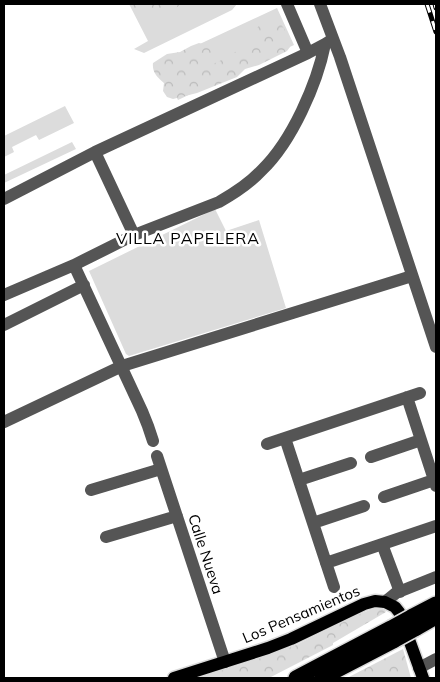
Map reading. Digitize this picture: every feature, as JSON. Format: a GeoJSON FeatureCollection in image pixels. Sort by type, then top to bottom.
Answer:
{"type":"FeatureCollection","features":[{"type":"Feature","properties":{"kind":"highway"},"geometry":{"type":"LineString","coordinates":[[322,678],[413,623],[436,604]]}},
{"type":"Feature","properties":{"kind":"highway"},"geometry":{"type":"LineString","coordinates":[[413,623],[436,617]]}},
{"type":"Feature","properties":{"kind":"highway"},"geometry":{"type":"LineString","coordinates":[[296,678],[393,634]]}},
{"type":"Feature","properties":{"kind":"main road","name":"Los Pensamientos"},"geometry":{"type":"LineString","coordinates":[[174,678],[291,639],[364,604],[375,601],[385,602]]}},
{"type":"Feature","properties":{"kind":"main road"},"geometry":{"type":"LineString","coordinates":[[385,602],[395,607],[399,612],[421,673]]}},
{"type":"Feature","properties":{"kind":"street"},"geometry":{"type":"LineString","coordinates":[[286,4],[308,53]]}},
{"type":"Feature","properties":{"kind":"street"},"geometry":{"type":"LineString","coordinates":[[320,4],[329,42],[436,347]]}},
{"type":"Feature","properties":{"kind":"street"},"geometry":{"type":"LineString","coordinates":[[4,199],[94,152],[329,42]]}},
{"type":"Feature","properties":{"kind":"street"},"geometry":{"type":"LineString","coordinates":[[4,295],[74,265],[134,235],[219,202],[237,190],[262,170],[282,144],[303,108],[329,42]]}},
{"type":"Feature","properties":{"kind":"street"},"geometry":{"type":"LineString","coordinates":[[94,152],[134,235]]}},
{"type":"Feature","properties":{"kind":"street"},"geometry":{"type":"LineString","coordinates":[[74,265],[122,366],[148,426],[152,442]]}},
{"type":"Feature","properties":{"kind":"street"},"geometry":{"type":"LineString","coordinates":[[4,422],[122,366],[412,276]]}},
{"type":"Feature","properties":{"kind":"street"},"geometry":{"type":"LineString","coordinates":[[4,325],[84,285]]}},
{"type":"Feature","properties":{"kind":"street"},"geometry":{"type":"LineString","coordinates":[[267,444],[420,393]]}},
{"type":"Feature","properties":{"kind":"street"},"geometry":{"type":"LineString","coordinates":[[384,497],[435,483],[407,397]]}},
{"type":"Feature","properties":{"kind":"street"},"geometry":{"type":"LineString","coordinates":[[285,438],[334,587]]}},
{"type":"Feature","properties":{"kind":"street"},"geometry":{"type":"LineString","coordinates":[[371,457],[421,440]]}},
{"type":"Feature","properties":{"kind":"street","name":"Calle Nueva"},"geometry":{"type":"LineString","coordinates":[[157,456],[225,662]]}},
{"type":"Feature","properties":{"kind":"street"},"geometry":{"type":"LineString","coordinates":[[299,480],[350,463]]}},
{"type":"Feature","properties":{"kind":"street"},"geometry":{"type":"LineString","coordinates":[[91,490],[161,469]]}},
{"type":"Feature","properties":{"kind":"street"},"geometry":{"type":"LineString","coordinates":[[313,523],[364,506]]}},
{"type":"Feature","properties":{"kind":"street"},"geometry":{"type":"LineString","coordinates":[[106,537],[176,516]]}},
{"type":"Feature","properties":{"kind":"street"},"geometry":{"type":"LineString","coordinates":[[326,563],[436,526]]}},
{"type":"Feature","properties":{"kind":"street"},"geometry":{"type":"LineString","coordinates":[[382,544],[400,592]]}},
{"type":"Feature","properties":{"kind":"street","name":"Los Pensamientos"},"geometry":{"type":"LineString","coordinates":[[385,602],[393,595],[436,577]]}},
{"type":"Feature","properties":{"kind":"street"},"geometry":{"type":"LineString","coordinates":[[421,673],[436,660]]}},
{"type":"Feature","properties":{"kind":"green space"},"geometry":{"type":"Polygon","coordinates":[[[129,4],[237,4],[232,10],[144,53],[134,49],[148,41],[129,4]]]}},
{"type":"Feature","properties":{"kind":"green space"},"geometry":{"type":"Polygon","coordinates":[[[132,4],[182,4],[174,9],[166,8],[149,13],[135,9],[132,4]]]}},
{"type":"Feature","properties":{"kind":"green space"},"geometry":{"type":"Polygon","coordinates":[[[277,8],[294,45],[178,100],[159,63],[277,8]]]}},
{"type":"Feature","properties":{"kind":"green space"},"geometry":{"type":"Polygon","coordinates":[[[266,20],[272,20],[282,25],[290,47],[287,51],[259,65],[245,69],[237,77],[197,93],[173,99],[167,97],[163,91],[164,83],[153,69],[153,63],[167,54],[180,52],[199,43],[212,49],[210,56],[195,68],[209,66],[227,57],[250,41],[256,29],[266,20]]]}},
{"type":"Feature","properties":{"kind":"green space"},"geometry":{"type":"Polygon","coordinates":[[[65,106],[74,123],[39,140],[36,135],[12,147],[14,152],[4,157],[4,136],[65,106]]]}},
{"type":"Feature","properties":{"kind":"green space"},"geometry":{"type":"Polygon","coordinates":[[[72,142],[76,149],[4,183],[4,175],[72,142]]]}},
{"type":"Feature","properties":{"kind":"green space"},"geometry":{"type":"Polygon","coordinates":[[[215,209],[226,231],[259,220],[286,308],[129,356],[126,354],[89,271],[215,209]]]}},
{"type":"Feature","properties":{"kind":"green space"},"geometry":{"type":"Polygon","coordinates":[[[375,608],[384,609],[386,612],[333,643],[333,645],[269,678],[195,678],[296,645],[354,616],[375,608]]]}},
{"type":"Feature","properties":{"kind":"green space"},"geometry":{"type":"Polygon","coordinates":[[[403,649],[411,678],[347,678],[403,649]]]}},
{"type":"Feature","properties":{"kind":"railway"},"geometry":{"type":"LineString","coordinates":[[427,4],[436,32]]}},
{"type":"Feature","properties":{"kind":"railway"},"geometry":{"type":"LineString","coordinates":[[435,4],[436,8]]}},
{"type":"Feature","properties":{"kind":"district","name":"VILLA PAPELERA"},"geometry":{"type":"Point","coordinates":[188,238]}}]}
